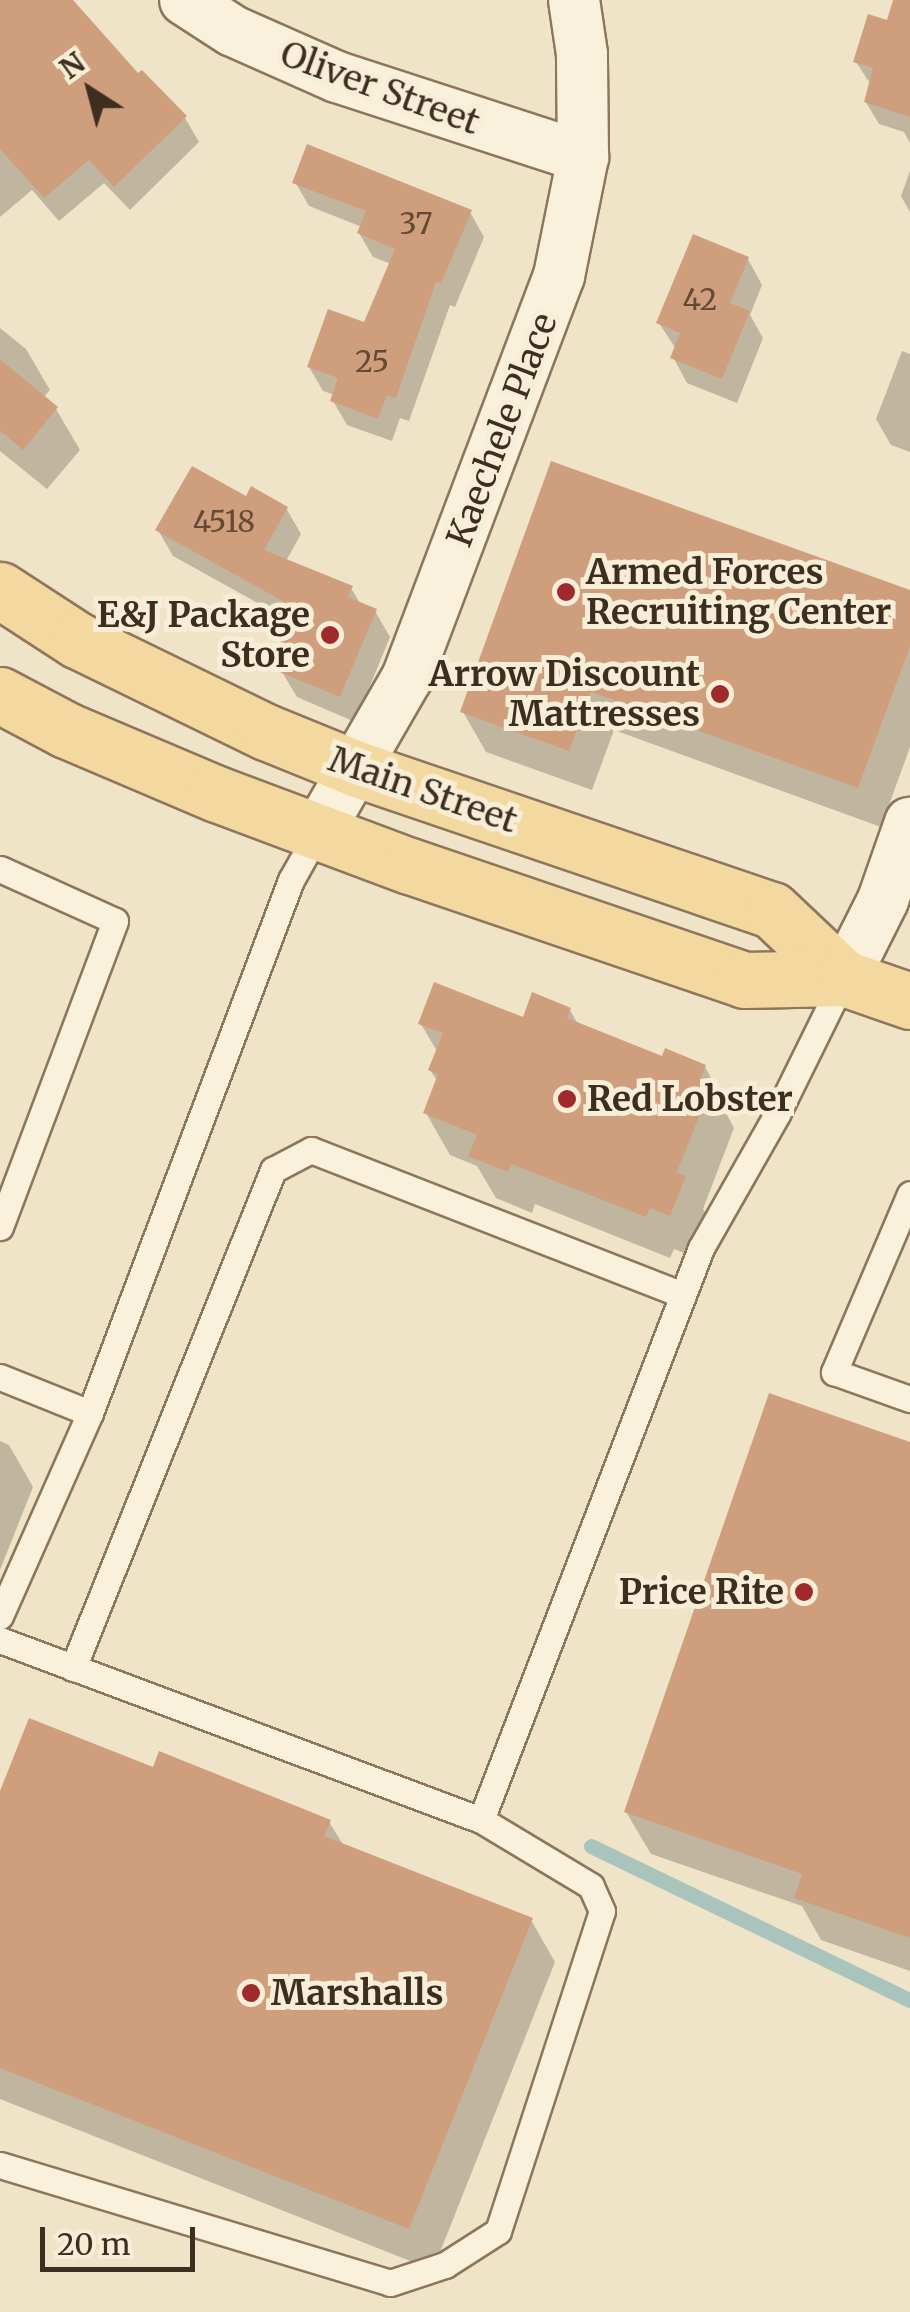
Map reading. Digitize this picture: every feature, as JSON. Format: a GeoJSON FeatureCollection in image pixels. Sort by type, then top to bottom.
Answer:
{"type":"FeatureCollection","features":[{"type":"Feature","properties":{"kind":"main road","name":"Main Street"},"geometry":{"type":"LineString","coordinates":[[0,590],[78,640],[176,692],[357,768],[772,910],[844,978]]}},
{"type":"Feature","properties":{"kind":"main road","name":"Main Street"},"geometry":{"type":"LineString","coordinates":[[0,695],[66,730],[318,832],[744,980],[844,978],[910,1001]]}},
{"type":"Feature","properties":{"kind":"street","name":"Oliver Street"},"geometry":{"type":"LineString","coordinates":[[185,0],[232,31],[337,77],[583,157]]}},
{"type":"Feature","properties":{"kind":"street","name":"Kaechele Place"},"geometry":{"type":"LineString","coordinates":[[318,832],[407,678],[496,452],[559,276],[583,157],[582,54],[574,0]]}},
{"type":"Feature","properties":{"kind":"street"},"geometry":{"type":"LineString","coordinates":[[844,978],[884,900],[910,823]]}},
{"type":"Feature","properties":{"kind":"lane"},"geometry":{"type":"LineString","coordinates":[[0,1616],[90,1413],[291,880],[318,832]]}},
{"type":"Feature","properties":{"kind":"lane"},"geometry":{"type":"LineString","coordinates":[[0,869],[115,921],[0,1226]]}},
{"type":"Feature","properties":{"kind":"lane"},"geometry":{"type":"LineString","coordinates":[[481,1820],[701,1248],[777,1114],[844,978]]}},
{"type":"Feature","properties":{"kind":"lane"},"geometry":{"type":"LineString","coordinates":[[73,1668],[273,1170],[311,1150],[683,1295]]}},
{"type":"Feature","properties":{"kind":"lane"},"geometry":{"type":"LineString","coordinates":[[910,1194],[834,1372],[910,1399]]}},
{"type":"Feature","properties":{"kind":"lane"},"geometry":{"type":"LineString","coordinates":[[0,1378],[90,1413]]}},
{"type":"Feature","properties":{"kind":"lane"},"geometry":{"type":"LineString","coordinates":[[0,1640],[481,1820],[591,1886],[602,1911],[498,2231],[445,2265],[390,2283],[0,2165]]}},
{"type":"Feature","properties":{"kind":"building"},"geometry":{"type":"Polygon","coordinates":[[[0,0],[73,0],[138,73],[142,70],[187,116],[114,187],[89,160],[44,198],[0,149],[0,0]]]}},
{"type":"Feature","properties":{"kind":"building"},"geometry":{"type":"Polygon","coordinates":[[[893,0],[910,0],[910,117],[864,102],[873,68],[853,62],[868,14],[887,20],[893,0]]]}},
{"type":"Feature","properties":{"kind":"building"},"geometry":{"type":"Polygon","coordinates":[[[307,144],[472,210],[441,284],[436,282],[396,398],[387,395],[378,419],[330,401],[338,378],[307,367],[328,309],[364,322],[395,249],[357,233],[366,211],[292,183],[307,144]]]}},
{"type":"Feature","properties":{"kind":"building"},"geometry":{"type":"Polygon","coordinates":[[[693,234],[749,257],[730,303],[750,311],[722,379],[670,358],[680,333],[656,323],[693,234]]]}},
{"type":"Feature","properties":{"kind":"building"},"geometry":{"type":"Polygon","coordinates":[[[0,359],[58,407],[23,450],[0,431],[0,359]]]}},
{"type":"Feature","properties":{"kind":"building"},"geometry":{"type":"Polygon","coordinates":[[[551,461],[910,590],[910,646],[858,788],[591,692],[569,751],[460,712],[551,461]]]}},
{"type":"Feature","properties":{"kind":"building"},"geometry":{"type":"Polygon","coordinates":[[[192,466],[246,496],[251,486],[288,507],[264,550],[353,586],[348,597],[377,609],[340,697],[280,672],[287,652],[278,649],[295,608],[155,530],[192,466]]]}},
{"type":"Feature","properties":{"kind":"building","name":"Red Lobster"},"geometry":{"type":"Polygon","coordinates":[[[434,982],[523,1017],[532,992],[571,1008],[567,1018],[662,1056],[665,1048],[706,1065],[700,1080],[712,1084],[677,1172],[686,1176],[670,1216],[650,1208],[646,1217],[511,1164],[508,1172],[468,1156],[477,1135],[423,1113],[438,1074],[428,1070],[443,1033],[418,1024],[434,982]]]}},
{"type":"Feature","properties":{"kind":"building","name":"Price Rite"},"geometry":{"type":"Polygon","coordinates":[[[769,1393],[910,1442],[910,1938],[794,1898],[802,1874],[624,1812],[769,1393]]]}},
{"type":"Feature","properties":{"kind":"building","name":"Marshalls"},"geometry":{"type":"Polygon","coordinates":[[[29,1718],[153,1767],[159,1751],[331,1820],[324,1836],[533,1918],[409,2229],[0,2068],[0,1791],[29,1718]]]}},
{"type":"Feature","properties":{"kind":"waterway"},"geometry":{"type":"LineString","coordinates":[[591,1846],[910,2000]]}},
{"type":"Feature","properties":{"kind":"place","name":"Armed Forces Recruiting Center"},"geometry":{"type":"Point","coordinates":[566,592]}},
{"type":"Feature","properties":{"kind":"place","name":"E&J Package Store"},"geometry":{"type":"Point","coordinates":[330,635]}},
{"type":"Feature","properties":{"kind":"place","name":"Arrow Discount Mattresses"},"geometry":{"type":"Point","coordinates":[720,694]}},
{"type":"Feature","properties":{"kind":"place","name":"Red Lobster"},"geometry":{"type":"Point","coordinates":[567,1099]}},
{"type":"Feature","properties":{"kind":"place","name":"Price Rite"},"geometry":{"type":"Point","coordinates":[804,1592]}},
{"type":"Feature","properties":{"kind":"place","name":"Marshalls"},"geometry":{"type":"Point","coordinates":[251,1993]}}]}
